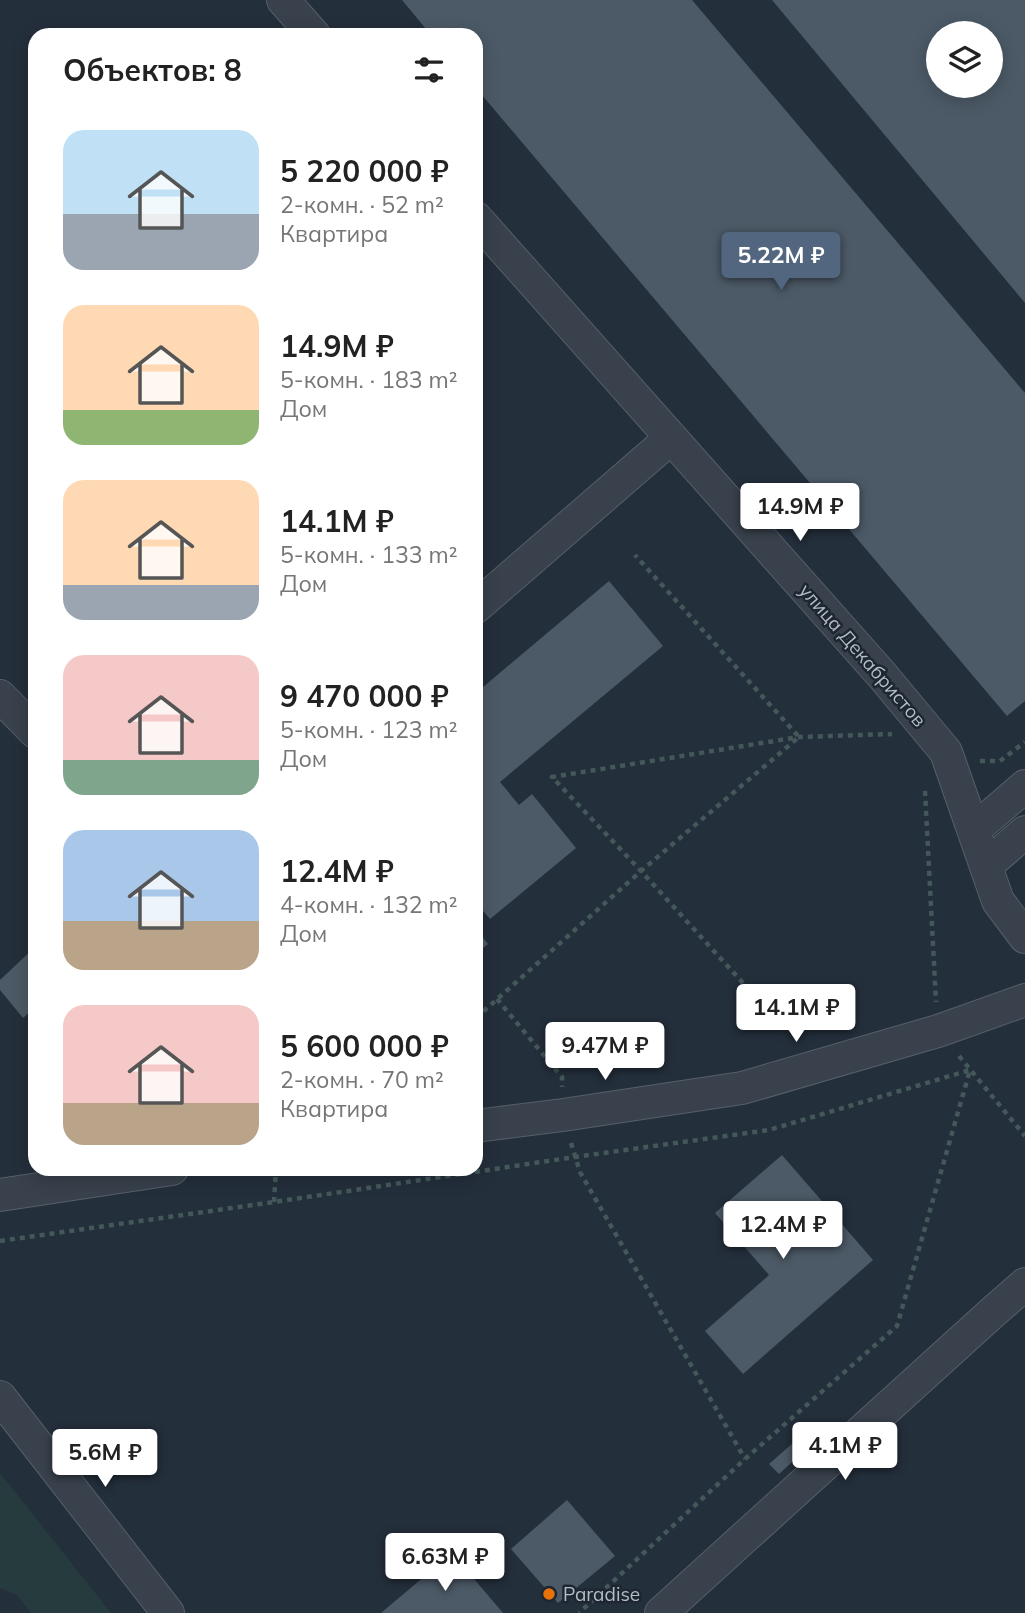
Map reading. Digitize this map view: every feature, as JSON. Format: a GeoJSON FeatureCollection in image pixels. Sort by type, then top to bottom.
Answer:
{"type":"FeatureCollection","features":[{"type":"Feature","properties":{"kind":"street"},"geometry":{"type":"LineString","coordinates":[[283,0],[308,28]]}},
{"type":"Feature","properties":{"kind":"street","name":"улица Декабристов"},"geometry":{"type":"LineString","coordinates":[[483,226],[882,675],[946,752],[998,901],[1025,937]]}},
{"type":"Feature","properties":{"kind":"street"},"geometry":{"type":"LineString","coordinates":[[483,601],[671,438]]}},
{"type":"Feature","properties":{"kind":"street"},"geometry":{"type":"LineString","coordinates":[[0,696],[28,725]]}},
{"type":"Feature","properties":{"kind":"street"},"geometry":{"type":"LineString","coordinates":[[974,831],[1025,786]]}},
{"type":"Feature","properties":{"kind":"street"},"geometry":{"type":"LineString","coordinates":[[986,866],[1025,832]]}},
{"type":"Feature","properties":{"kind":"street"},"geometry":{"type":"LineString","coordinates":[[483,1125],[741,1088],[938,1031],[1025,1000]]}},
{"type":"Feature","properties":{"kind":"street"},"geometry":{"type":"LineString","coordinates":[[0,1195],[126,1176]]}},
{"type":"Feature","properties":{"kind":"street"},"geometry":{"type":"LineString","coordinates":[[661,1613],[1025,1284]]}},
{"type":"Feature","properties":{"kind":"street"},"geometry":{"type":"LineString","coordinates":[[0,1397],[168,1613]]}},
{"type":"Feature","properties":{"kind":"path"},"geometry":{"type":"LineString","coordinates":[[635,555],[799,737]]}},
{"type":"Feature","properties":{"kind":"path"},"geometry":{"type":"LineString","coordinates":[[743,983],[552,777],[799,737],[892,734]]}},
{"type":"Feature","properties":{"kind":"path"},"geometry":{"type":"LineString","coordinates":[[483,1012],[641,871],[799,737]]}},
{"type":"Feature","properties":{"kind":"path"},"geometry":{"type":"LineString","coordinates":[[925,790],[938,1031],[1025,1136]]}},
{"type":"Feature","properties":{"kind":"path"},"geometry":{"type":"LineString","coordinates":[[497,999],[562,1077],[563,1115],[580,1172],[745,1459]]}},
{"type":"Feature","properties":{"kind":"path"},"geometry":{"type":"LineString","coordinates":[[483,1171],[769,1130],[970,1070]]}},
{"type":"Feature","properties":{"kind":"path"},"geometry":{"type":"LineString","coordinates":[[579,1613],[745,1459],[897,1326],[970,1070]]}},
{"type":"Feature","properties":{"kind":"path"},"geometry":{"type":"LineString","coordinates":[[274,1202],[276,1176]]}},
{"type":"Feature","properties":{"kind":"path"},"geometry":{"type":"LineString","coordinates":[[0,1241],[448,1176]]}},
{"type":"Feature","properties":{"kind":"green space"},"geometry":{"type":"Polygon","coordinates":[[[0,1473],[111,1613],[31,1613],[18,1596],[0,1588],[0,1473]]]}},
{"type":"Feature","properties":{"kind":"building"},"geometry":{"type":"Polygon","coordinates":[[[402,0],[692,0],[1025,393],[1025,701],[1007,716],[483,96],[483,28],[425,28],[402,0]]]}},
{"type":"Feature","properties":{"kind":"building"},"geometry":{"type":"Polygon","coordinates":[[[772,0],[1025,0],[1025,303],[772,0]]]}},
{"type":"Feature","properties":{"kind":"building"},"geometry":{"type":"Polygon","coordinates":[[[609,581],[663,646],[500,782],[519,805],[532,794],[576,848],[490,919],[483,911],[483,687],[609,581]]]}},
{"type":"Feature","properties":{"kind":"building"},"geometry":{"type":"Polygon","coordinates":[[[28,954],[28,1013],[23,1018],[0,990],[0,980],[28,954]]]}},
{"type":"Feature","properties":{"kind":"building"},"geometry":{"type":"Polygon","coordinates":[[[782,1155],[873,1260],[743,1374],[705,1331],[769,1275],[715,1213],[782,1155]]]}},
{"type":"Feature","properties":{"kind":"building"},"geometry":{"type":"Polygon","coordinates":[[[793,1443],[802,1453],[779,1474],[769,1464],[793,1443]]]}},
{"type":"Feature","properties":{"kind":"building"},"geometry":{"type":"Polygon","coordinates":[[[567,1500],[615,1556],[558,1603],[511,1549],[567,1500]]]}},
{"type":"Feature","properties":{"kind":"building"},"geometry":{"type":"Polygon","coordinates":[[[452,1553],[503,1613],[381,1613],[452,1553]]]}},
{"type":"Feature","properties":{"kind":"place","name":"Paradise"},"geometry":{"type":"Point","coordinates":[549,1594]}}]}
